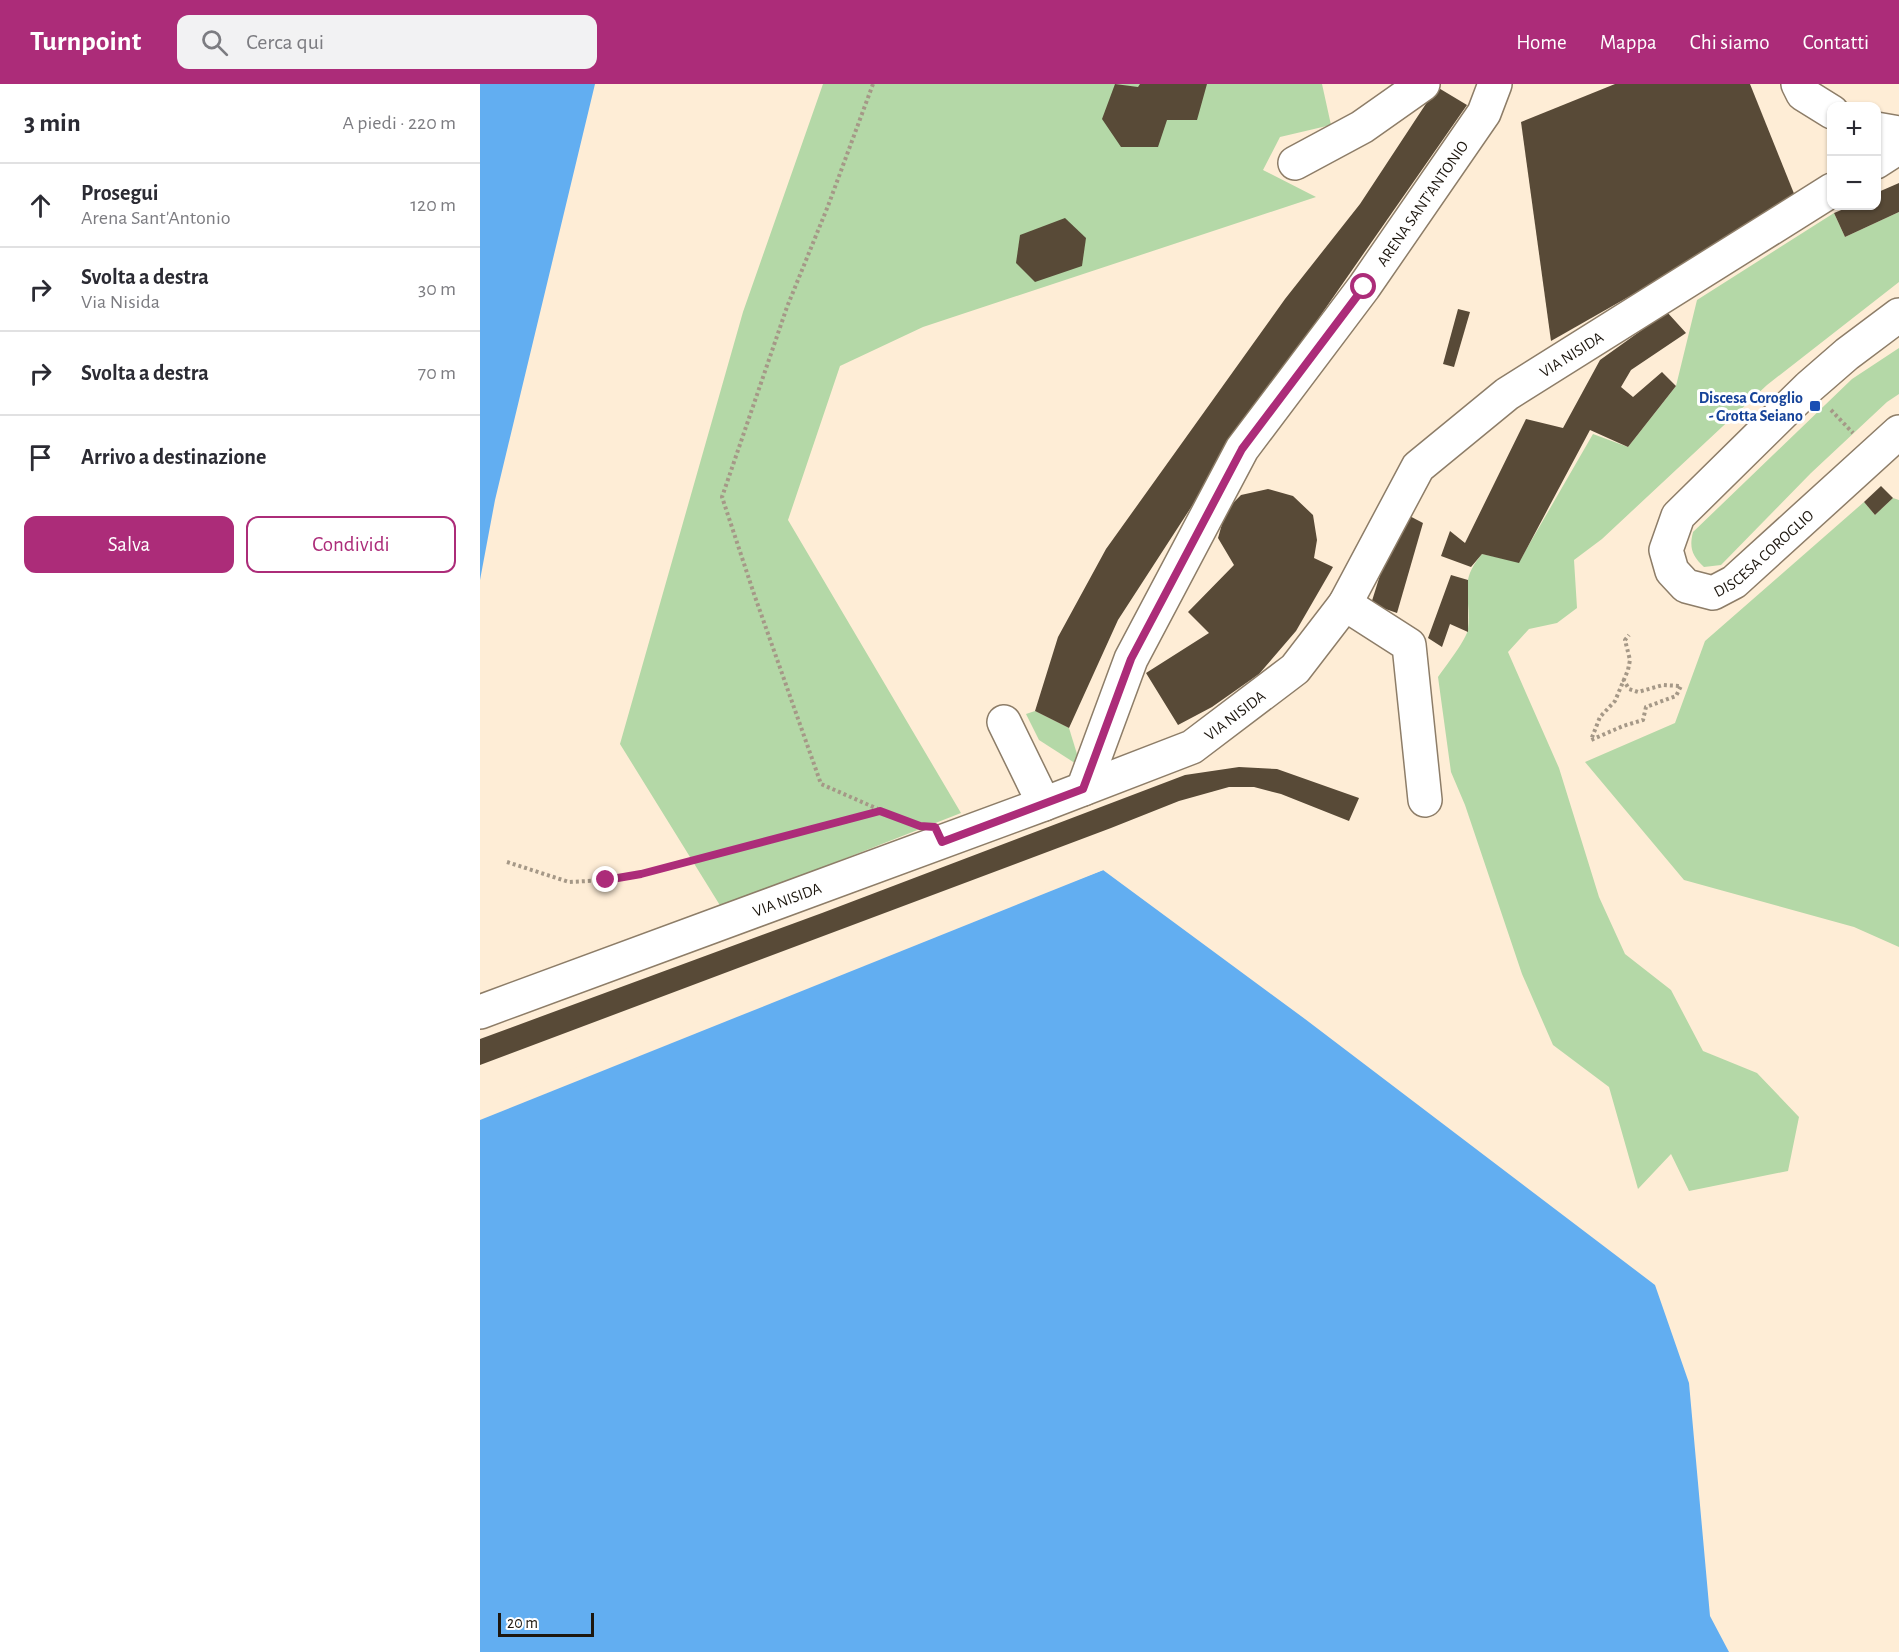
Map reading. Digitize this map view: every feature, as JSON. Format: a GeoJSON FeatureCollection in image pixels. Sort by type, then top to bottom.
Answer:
{"type":"FeatureCollection","features":[{"type":"Feature","properties":{"kind":"street"},"geometry":{"type":"LineString","coordinates":[[1295,163],[1362,127],[1423,84]]}},
{"type":"Feature","properties":{"kind":"street","name":"ARENA SANT'ANTONIO"},"geometry":{"type":"LineString","coordinates":[[1083,789],[1131,659],[1242,449],[1364,287],[1484,113],[1495,84]]}},
{"type":"Feature","properties":{"kind":"street"},"geometry":{"type":"LineString","coordinates":[[1798,84],[1803,94],[1827,109]]}},
{"type":"Feature","properties":{"kind":"street"},"geometry":{"type":"LineString","coordinates":[[1881,130],[1899,134]]}},
{"type":"Feature","properties":{"kind":"street"},"geometry":{"type":"LineString","coordinates":[[1881,159],[1899,147]]}},
{"type":"Feature","properties":{"kind":"street","name":"VIA NISIDA"},"geometry":{"type":"LineString","coordinates":[[480,1012],[942,842],[1192,747],[1295,669],[1345,604],[1418,467],[1507,394],[1827,193]]}},
{"type":"Feature","properties":{"kind":"street","name":"DISCESA COROGLIO"},"geometry":{"type":"LineString","coordinates":[[1899,315],[1847,354],[1809,387],[1678,516],[1666,550],[1672,571],[1686,586],[1713,593],[1734,582],[1899,432]]}},
{"type":"Feature","properties":{"kind":"street"},"geometry":{"type":"LineString","coordinates":[[1345,604],[1408,645],[1425,800]]}},
{"type":"Feature","properties":{"kind":"street"},"geometry":{"type":"LineString","coordinates":[[1004,722],[1044,804]]}},
{"type":"Feature","properties":{"kind":"path"},"geometry":{"type":"LineString","coordinates":[[873,84],[828,206],[787,307],[722,497],[753,594],[821,784],[880,811],[920,826],[935,827],[942,842]]}},
{"type":"Feature","properties":{"kind":"path"},"geometry":{"type":"LineString","coordinates":[[1825,404],[1853,433]]}},
{"type":"Feature","properties":{"kind":"path"},"geometry":{"type":"LineString","coordinates":[[1623,679],[1629,689],[1638,692],[1663,685],[1681,686],[1676,696],[1646,707],[1643,720],[1591,740],[1600,717],[1615,700],[1623,679],[1628,670],[1630,660],[1624,640],[1629,635]]}},
{"type":"Feature","properties":{"kind":"path"},"geometry":{"type":"LineString","coordinates":[[507,862],[569,882],[606,880],[641,874],[880,811]]}},
{"type":"Feature","properties":{"kind":"green space"},"geometry":{"type":"Polygon","coordinates":[[[823,84],[1322,84],[1331,125],[1280,137],[1263,170],[1316,197],[923,327],[840,366],[788,520],[961,813],[721,907],[620,744],[743,312],[823,84]]]}},
{"type":"Feature","properties":{"kind":"green space"},"geometry":{"type":"Polygon","coordinates":[[[1899,212],[1899,282],[1767,385],[1602,539],[1574,560],[1577,608],[1557,623],[1529,629],[1508,652],[1559,768],[1599,897],[1625,954],[1671,990],[1703,1051],[1757,1073],[1799,1117],[1788,1171],[1689,1191],[1671,1154],[1638,1189],[1609,1087],[1553,1045],[1522,974],[1465,805],[1451,772],[1438,677],[1467,634],[1469,618],[1467,590],[1474,564],[1482,554],[1519,562],[1593,434],[1628,447],[1676,386],[1697,300],[1834,213],[1845,237],[1899,212]]]}},
{"type":"Feature","properties":{"kind":"green space"},"geometry":{"type":"Polygon","coordinates":[[[1899,348],[1899,394],[1887,402],[1811,473],[1721,565],[1704,567],[1692,551],[1693,532],[1852,379],[1899,348]]]}},
{"type":"Feature","properties":{"kind":"green space"},"geometry":{"type":"Polygon","coordinates":[[[1893,498],[1899,500],[1899,947],[1854,927],[1684,880],[1585,762],[1675,723],[1705,641],[1864,502],[1875,515],[1893,498]]]}},
{"type":"Feature","properties":{"kind":"green space"},"geometry":{"type":"Polygon","coordinates":[[[1035,711],[1069,728],[1081,767],[1039,740],[1026,714],[1035,711]]]}},
{"type":"Feature","properties":{"kind":"water"},"geometry":{"type":"Polygon","coordinates":[[[480,84],[595,84],[495,500],[480,580],[480,84]]]}},
{"type":"Feature","properties":{"kind":"water"},"geometry":{"type":"Polygon","coordinates":[[[1103,870],[1305,1019],[1655,1285],[1689,1383],[1710,1616],[1729,1652],[480,1652],[480,1107],[1103,870]]]}},
{"type":"Feature","properties":{"kind":"pier"},"geometry":{"type":"Polygon","coordinates":[[[1102,868],[1106,869],[480,1120],[480,1104],[1102,868]]]}},
{"type":"Feature","properties":{"kind":"building"},"geometry":{"type":"Polygon","coordinates":[[[1115,84],[1138,87],[1140,84],[1207,84],[1197,120],[1167,120],[1158,147],[1121,147],[1102,119],[1115,84]]]}},
{"type":"Feature","properties":{"kind":"building"},"geometry":{"type":"Polygon","coordinates":[[[1615,84],[1750,84],[1797,201],[1551,341],[1521,122],[1615,84]]]}},
{"type":"Feature","properties":{"kind":"building"},"geometry":{"type":"Polygon","coordinates":[[[1437,87],[1467,105],[1247,421],[1118,620],[1069,728],[1035,711],[1058,637],[1106,549],[1285,299],[1360,204],[1437,87]]]}},
{"type":"Feature","properties":{"kind":"building"},"geometry":{"type":"Polygon","coordinates":[[[1899,183],[1899,212],[1845,237],[1834,213],[1841,210],[1881,210],[1881,191],[1899,183]]]}},
{"type":"Feature","properties":{"kind":"building"},"geometry":{"type":"Polygon","coordinates":[[[1065,218],[1086,238],[1082,266],[1035,282],[1016,263],[1020,235],[1065,218]]]}},
{"type":"Feature","properties":{"kind":"building"},"geometry":{"type":"Polygon","coordinates":[[[1458,309],[1470,312],[1454,367],[1443,364],[1458,309]]]}},
{"type":"Feature","properties":{"kind":"building"},"geometry":{"type":"Polygon","coordinates":[[[1667,312],[1686,333],[1631,370],[1621,387],[1633,397],[1662,372],[1676,386],[1628,447],[1590,430],[1519,563],[1482,554],[1471,567],[1441,556],[1450,531],[1465,543],[1526,419],[1563,428],[1600,360],[1667,312]]]}},
{"type":"Feature","properties":{"kind":"building"},"geometry":{"type":"Polygon","coordinates":[[[1881,486],[1893,498],[1875,515],[1864,502],[1881,486]]]}},
{"type":"Feature","properties":{"kind":"building"},"geometry":{"type":"Polygon","coordinates":[[[1268,489],[1293,496],[1313,515],[1317,540],[1314,558],[1333,567],[1296,631],[1259,674],[1212,707],[1178,725],[1146,673],[1209,633],[1188,612],[1234,565],[1218,538],[1226,510],[1241,495],[1268,489]]]}},
{"type":"Feature","properties":{"kind":"building"},"geometry":{"type":"Polygon","coordinates":[[[1400,511],[1423,523],[1397,613],[1371,604],[1400,511]]]}},
{"type":"Feature","properties":{"kind":"building"},"geometry":{"type":"Polygon","coordinates":[[[1451,575],[1468,580],[1468,632],[1450,624],[1442,647],[1428,638],[1451,575]]]}},
{"type":"Feature","properties":{"kind":"building"},"geometry":{"type":"Polygon","coordinates":[[[1239,767],[1277,769],[1359,798],[1349,821],[1281,794],[1254,787],[1229,787],[1179,801],[480,1065],[480,1039],[822,913],[1185,775],[1239,767]]]}},
{"type":"Feature","properties":{"kind":"place","name":"Discesa Coroglio - Grotta Seiano"},"geometry":{"type":"Point","coordinates":[1815,406]}},
{"type":"Feature","properties":{"kind":"route"},"geometry":{"type":"LineString","coordinates":[[606,880],[641,874],[880,811],[920,826],[935,827],[942,842],[1083,789],[1131,659],[1242,449],[1364,287]]}}]}
